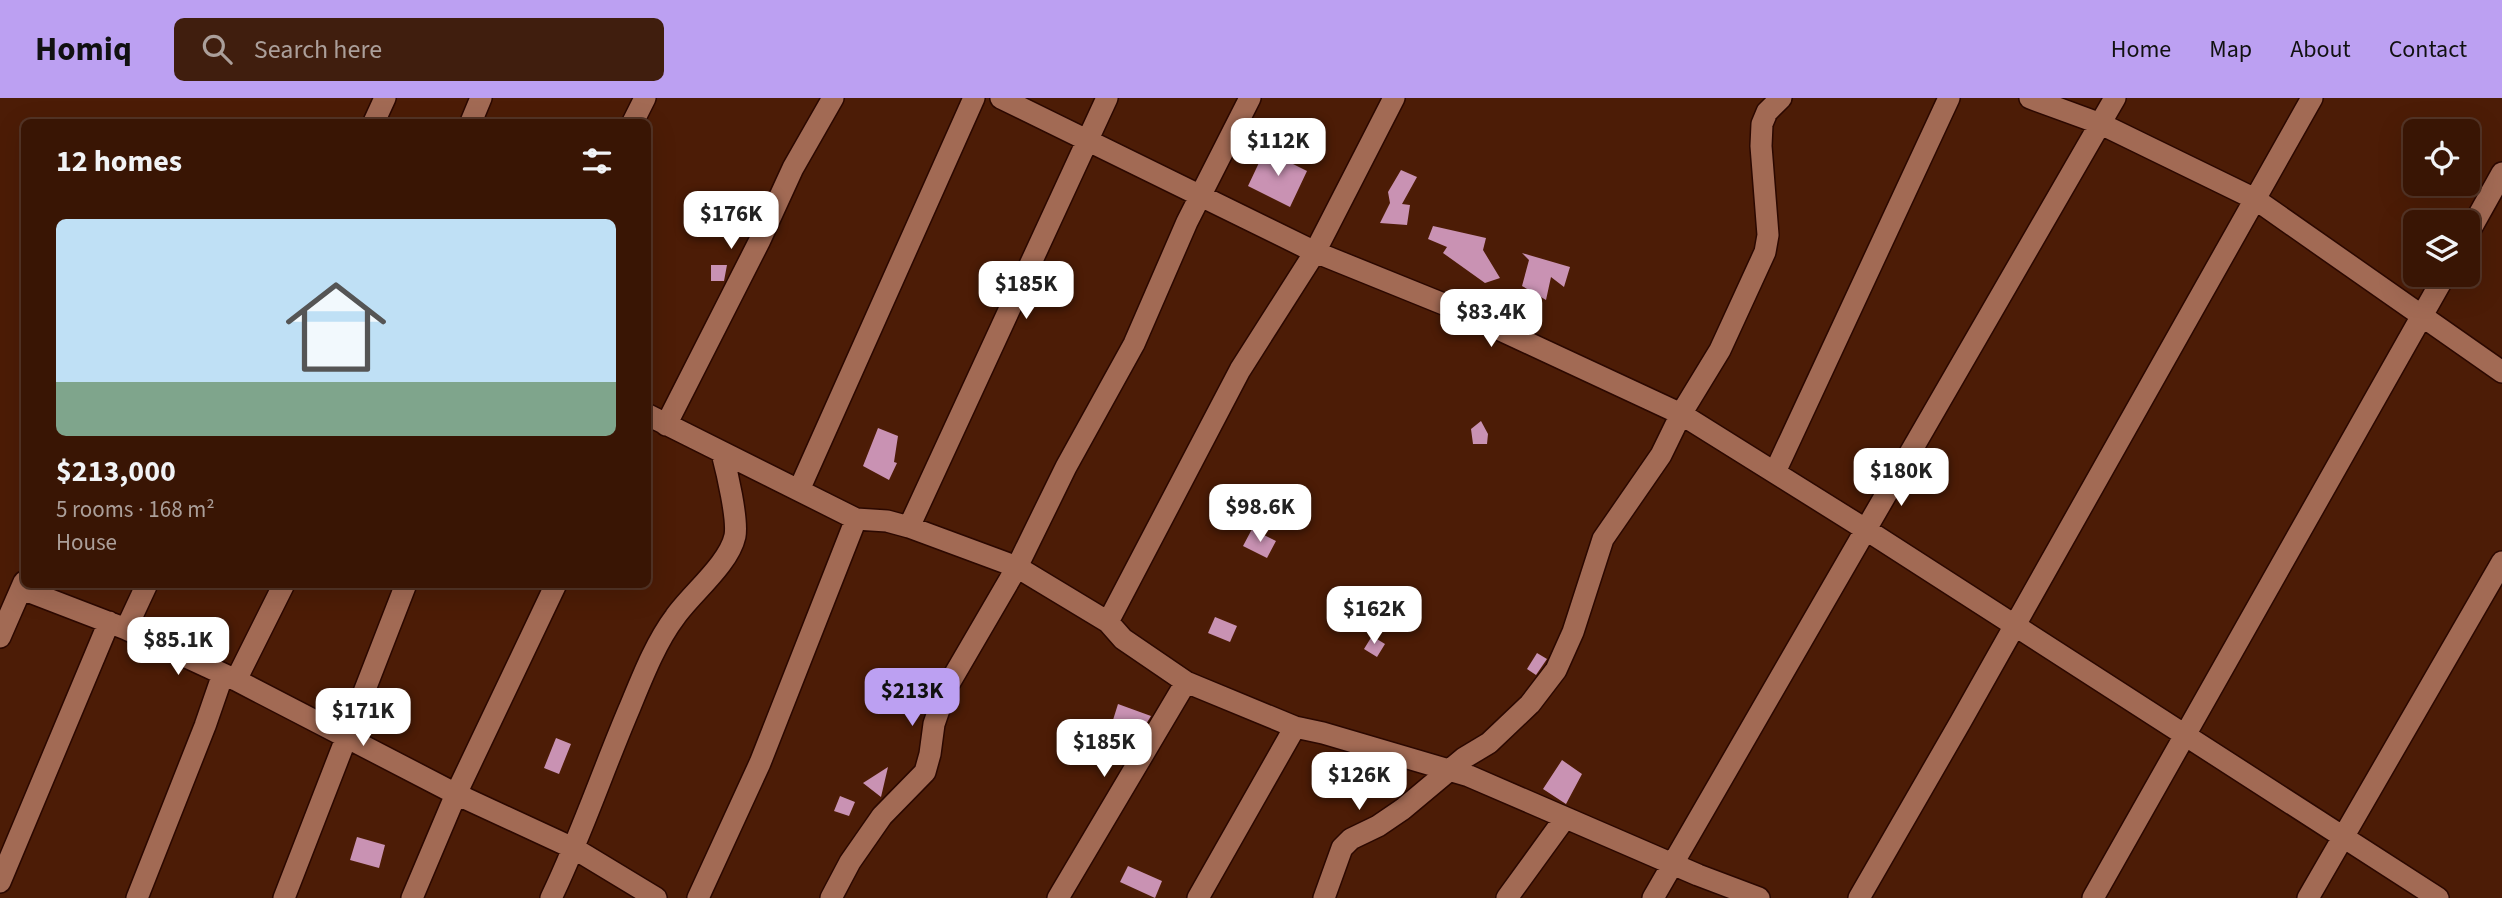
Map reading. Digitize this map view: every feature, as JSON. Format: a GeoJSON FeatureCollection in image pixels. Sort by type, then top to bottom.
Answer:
{"type":"FeatureCollection","features":[{"type":"Feature","properties":{"kind":"street"},"geometry":{"type":"LineString","coordinates":[[375,119],[385,98]]}},
{"type":"Feature","properties":{"kind":"street"},"geometry":{"type":"LineString","coordinates":[[472,119],[481,98]]}},
{"type":"Feature","properties":{"kind":"street"},"geometry":{"type":"LineString","coordinates":[[634,119],[645,98]]}},
{"type":"Feature","properties":{"kind":"street"},"geometry":{"type":"LineString","coordinates":[[833,98],[793,168],[760,240],[657,420],[856,519],[887,521],[909,527],[1017,567],[1108,621],[1123,639],[1186,682],[1295,727],[1452,770],[1759,898]]}},
{"type":"Feature","properties":{"kind":"street"},"geometry":{"type":"LineString","coordinates":[[799,491],[974,98]]}},
{"type":"Feature","properties":{"kind":"street"},"geometry":{"type":"LineString","coordinates":[[1001,98],[1315,252],[1451,307],[1681,414],[1865,529],[2438,898]]}},
{"type":"Feature","properties":{"kind":"street"},"geometry":{"type":"LineString","coordinates":[[909,527],[1107,98]]}},
{"type":"Feature","properties":{"kind":"street"},"geometry":{"type":"LineString","coordinates":[[831,898],[850,862],[882,816],[925,772],[933,724],[946,689],[1017,567],[1066,467],[1134,344],[1187,222],[1250,98]]}},
{"type":"Feature","properties":{"kind":"street"},"geometry":{"type":"LineString","coordinates":[[1108,621],[1240,370],[1315,252],[1394,98]]}},
{"type":"Feature","properties":{"kind":"street"},"geometry":{"type":"LineString","coordinates":[[1324,898],[1342,848],[1351,839],[1378,826],[1464,758],[1489,743],[1522,712],[1556,670],[1573,632],[1603,539],[1661,455],[1681,414],[1720,350],[1765,252],[1768,235],[1761,146],[1762,124],[1767,112],[1782,98]]}},
{"type":"Feature","properties":{"kind":"street"},"geometry":{"type":"LineString","coordinates":[[1775,472],[1949,98]]}},
{"type":"Feature","properties":{"kind":"street"},"geometry":{"type":"LineString","coordinates":[[2030,98],[2101,124],[2255,199],[2502,372]]}},
{"type":"Feature","properties":{"kind":"street"},"geometry":{"type":"LineString","coordinates":[[1653,898],[2115,98]]}},
{"type":"Feature","properties":{"kind":"street"},"geometry":{"type":"LineString","coordinates":[[1859,898],[2312,98]]}},
{"type":"Feature","properties":{"kind":"street"},"geometry":{"type":"LineString","coordinates":[[2480,212],[2502,173]]}},
{"type":"Feature","properties":{"kind":"street"},"geometry":{"type":"LineString","coordinates":[[2093,898],[2438,287]]}},
{"type":"Feature","properties":{"kind":"street"},"geometry":{"type":"LineString","coordinates":[[551,898],[575,849],[604,766],[642,676],[674,617],[723,561],[735,536],[731,493],[722,453]]}},
{"type":"Feature","properties":{"kind":"street"},"geometry":{"type":"LineString","coordinates":[[698,898],[760,763],[856,519]]}},
{"type":"Feature","properties":{"kind":"street"},"geometry":{"type":"LineString","coordinates":[[2308,898],[2502,562]]}},
{"type":"Feature","properties":{"kind":"street"},"geometry":{"type":"LineString","coordinates":[[0,637],[22,588]]}},
{"type":"Feature","properties":{"kind":"street"},"geometry":{"type":"LineString","coordinates":[[28,588],[229,677],[456,794],[575,849],[656,898]]}},
{"type":"Feature","properties":{"kind":"street"},"geometry":{"type":"LineString","coordinates":[[0,882],[118,626],[145,588]]}},
{"type":"Feature","properties":{"kind":"street"},"geometry":{"type":"LineString","coordinates":[[137,898],[229,677],[282,588]]}},
{"type":"Feature","properties":{"kind":"street"},"geometry":{"type":"LineString","coordinates":[[284,898],[345,735],[404,588]]}},
{"type":"Feature","properties":{"kind":"street"},"geometry":{"type":"LineString","coordinates":[[412,898],[456,794],[554,588]]}},
{"type":"Feature","properties":{"kind":"street"},"geometry":{"type":"LineString","coordinates":[[1058,898],[1186,682]]}},
{"type":"Feature","properties":{"kind":"street"},"geometry":{"type":"LineString","coordinates":[[1198,898],[1295,727]]}},
{"type":"Feature","properties":{"kind":"street"},"geometry":{"type":"LineString","coordinates":[[1507,898],[1565,818]]}},
{"type":"Feature","properties":{"kind":"building"},"geometry":{"type":"Polygon","coordinates":[[[1265,150],[1307,171],[1290,207],[1248,186],[1265,150]]]}},
{"type":"Feature","properties":{"kind":"building"},"geometry":{"type":"Polygon","coordinates":[[[1401,170],[1417,177],[1402,204],[1410,205],[1407,225],[1380,223],[1390,203],[1388,192],[1401,170]]]}},
{"type":"Feature","properties":{"kind":"building"},"geometry":{"type":"Polygon","coordinates":[[[1433,226],[1486,238],[1483,250],[1500,278],[1485,283],[1443,253],[1447,247],[1428,239],[1433,226]]]}},
{"type":"Feature","properties":{"kind":"building"},"geometry":{"type":"Polygon","coordinates":[[[1522,253],[1570,267],[1564,287],[1551,277],[1546,300],[1522,286],[1529,260],[1522,253]]]}},
{"type":"Feature","properties":{"kind":"building"},"geometry":{"type":"Polygon","coordinates":[[[711,265],[727,265],[724,281],[711,281],[711,265]]]}},
{"type":"Feature","properties":{"kind":"building"},"geometry":{"type":"Polygon","coordinates":[[[1481,421],[1488,434],[1487,444],[1473,444],[1471,429],[1481,421]]]}},
{"type":"Feature","properties":{"kind":"building"},"geometry":{"type":"Polygon","coordinates":[[[878,428],[898,436],[894,462],[897,463],[889,480],[863,466],[878,428]]]}},
{"type":"Feature","properties":{"kind":"building"},"geometry":{"type":"Polygon","coordinates":[[[1252,529],[1276,541],[1267,558],[1243,546],[1252,529]]]}},
{"type":"Feature","properties":{"kind":"building"},"geometry":{"type":"Polygon","coordinates":[[[1215,617],[1237,626],[1230,642],[1208,633],[1215,617]]]}},
{"type":"Feature","properties":{"kind":"building"},"geometry":{"type":"Polygon","coordinates":[[[1372,636],[1385,644],[1377,657],[1364,649],[1372,636]]]}},
{"type":"Feature","properties":{"kind":"building"},"geometry":{"type":"Polygon","coordinates":[[[1537,653],[1547,659],[1536,675],[1527,669],[1537,653]]]}},
{"type":"Feature","properties":{"kind":"building"},"geometry":{"type":"Polygon","coordinates":[[[1118,704],[1151,716],[1138,737],[1113,720],[1118,704]]]}},
{"type":"Feature","properties":{"kind":"building"},"geometry":{"type":"Polygon","coordinates":[[[556,738],[571,744],[559,774],[544,768],[556,738]]]}},
{"type":"Feature","properties":{"kind":"building"},"geometry":{"type":"Polygon","coordinates":[[[1562,760],[1582,774],[1566,804],[1543,789],[1562,760]]]}},
{"type":"Feature","properties":{"kind":"building"},"geometry":{"type":"Polygon","coordinates":[[[888,767],[881,797],[863,783],[888,767]]]}},
{"type":"Feature","properties":{"kind":"building"},"geometry":{"type":"Polygon","coordinates":[[[840,796],[855,802],[849,816],[834,811],[840,796]]]}},
{"type":"Feature","properties":{"kind":"building"},"geometry":{"type":"Polygon","coordinates":[[[357,837],[385,845],[379,868],[350,860],[357,837]]]}},
{"type":"Feature","properties":{"kind":"building"},"geometry":{"type":"Polygon","coordinates":[[[1128,866],[1162,881],[1155,898],[1120,882],[1128,866]]]}}]}
